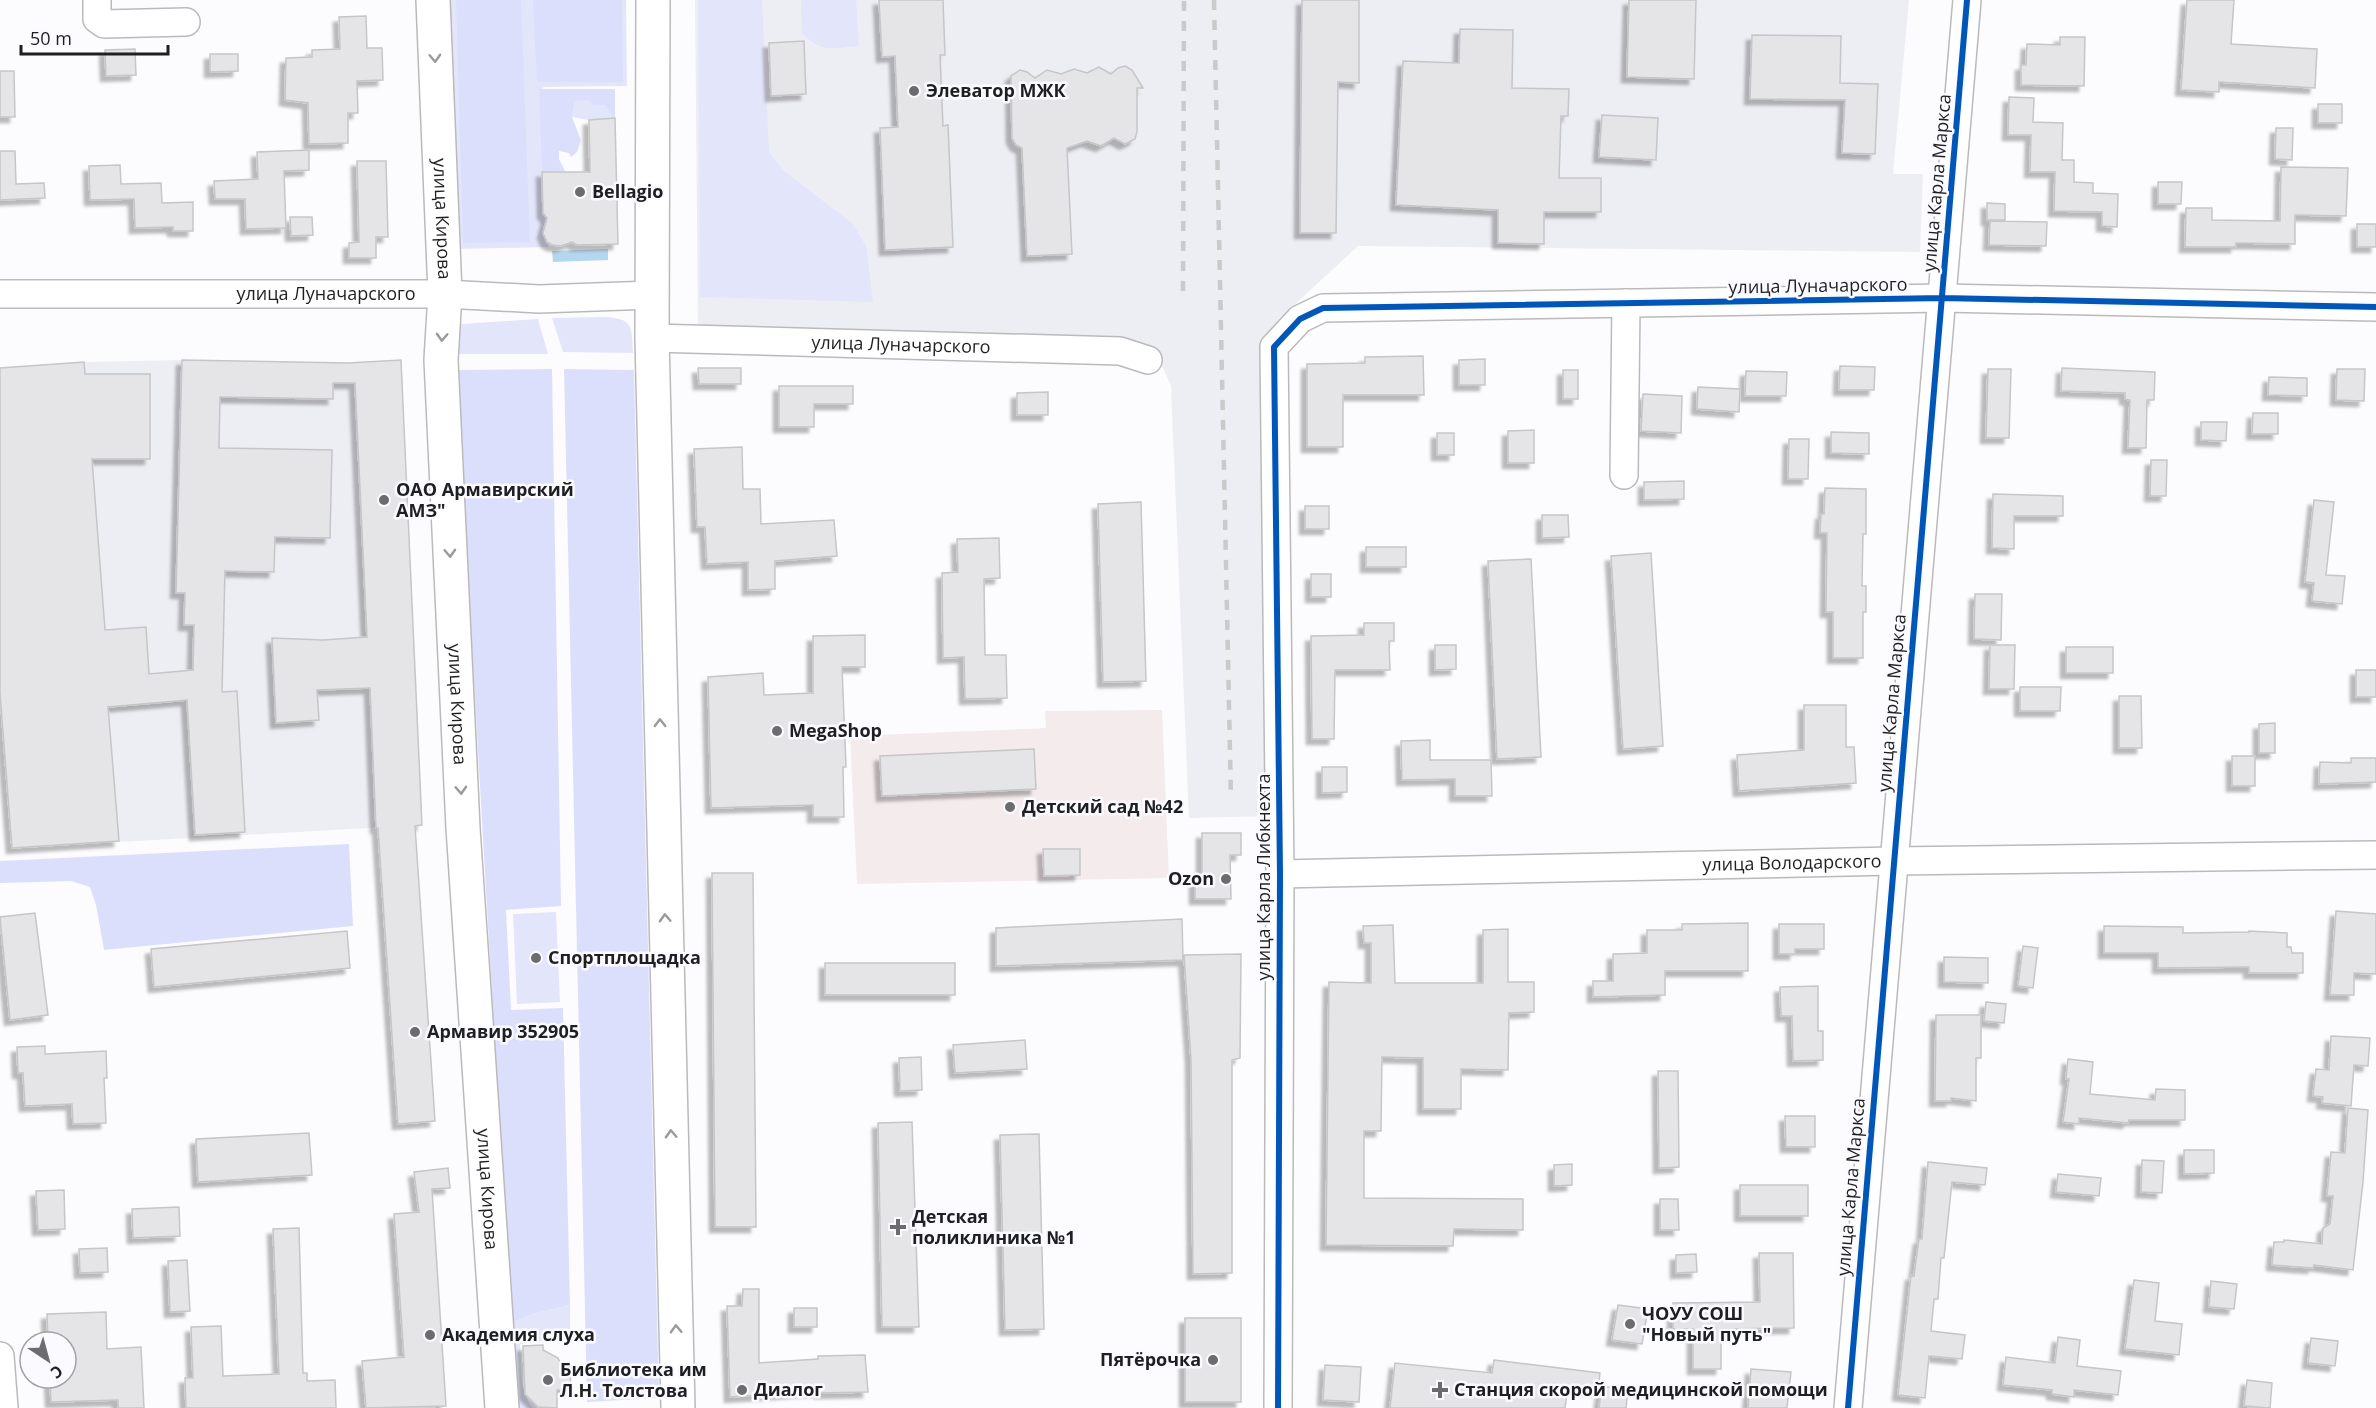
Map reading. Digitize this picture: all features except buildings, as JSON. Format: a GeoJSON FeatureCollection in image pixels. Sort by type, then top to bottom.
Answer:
{"type":"FeatureCollection","features":[{"type":"Feature","properties":{"kind":"main road","name":"улица Кирова"},"geometry":{"type":"LineString","coordinates":[[433,0],[445,294],[441,360],[463,828],[502,1408]]}},
{"type":"Feature","properties":{"kind":"main road"},"geometry":{"type":"LineString","coordinates":[[652,0],[652,338],[678,1408]]}},
{"type":"Feature","properties":{"kind":"street"},"geometry":{"type":"LineString","coordinates":[[97,0],[97,19],[104,24],[186,22]]}},
{"type":"Feature","properties":{"kind":"street","name":"улица Карла Маркса"},"geometry":{"type":"LineString","coordinates":[[1848,1408],[1967,0]]}},
{"type":"Feature","properties":{"kind":"street","name":"улица Луначарского"},"geometry":{"type":"LineString","coordinates":[[0,294],[445,294],[539,298],[652,296]]}},
{"type":"Feature","properties":{"kind":"street","name":"улица Луначарского"},"geometry":{"type":"LineString","coordinates":[[1274,347],[1299,319],[1323,308],[1943,298],[2376,308]]}},
{"type":"Feature","properties":{"kind":"street"},"geometry":{"type":"LineString","coordinates":[[1624,476],[1626,303]]}},
{"type":"Feature","properties":{"kind":"street","name":"улица Луначарского"},"geometry":{"type":"LineString","coordinates":[[652,338],[1120,351],[1148,360]]}},
{"type":"Feature","properties":{"kind":"street","name":"улица Карла Либкнехта"},"geometry":{"type":"LineString","coordinates":[[1274,347],[1280,873],[1278,1408]]}},
{"type":"Feature","properties":{"kind":"street","name":"улица Володарского"},"geometry":{"type":"LineString","coordinates":[[1280,873],[1893,861],[2376,855]]}},
{"type":"Feature","properties":{"kind":"street"},"geometry":{"type":"LineString","coordinates":[[0,1356],[4,1408]]}},
{"type":"Feature","properties":{"kind":"shaded area"},"geometry":{"type":"Polygon","coordinates":[[[450,0],[626,0],[627,86],[543,87],[548,247],[458,249],[450,0]]]}},
{"type":"Feature","properties":{"kind":"shaded area"},"geometry":{"type":"Polygon","coordinates":[[[456,0],[521,0],[530,242],[463,243],[456,0]]]}},
{"type":"Feature","properties":{"kind":"shaded area"},"geometry":{"type":"Polygon","coordinates":[[[533,0],[622,0],[623,82],[537,82],[533,0]]]}},
{"type":"Feature","properties":{"kind":"shaded area"},"geometry":{"type":"Polygon","coordinates":[[[695,0],[1909,0],[1893,174],[1923,174],[1920,252],[1358,246],[1279,319],[1264,354],[1271,816],[1189,818],[1171,386],[1163,368],[1145,352],[1000,334],[698,326],[695,0]]]}},
{"type":"Feature","properties":{"kind":"shaded area"},"geometry":{"type":"Polygon","coordinates":[[[698,0],[762,0],[769,152],[784,171],[853,224],[866,246],[873,302],[700,297],[698,0]]]}},
{"type":"Feature","properties":{"kind":"shaded area"},"geometry":{"type":"Polygon","coordinates":[[[801,0],[856,0],[859,46],[828,48],[809,40],[802,33],[801,0]]]}},
{"type":"Feature","properties":{"kind":"shaded area"},"geometry":{"type":"Polygon","coordinates":[[[539,89],[615,89],[615,119],[605,105],[594,105],[589,100],[575,101],[572,117],[581,140],[577,152],[571,157],[569,153],[559,151],[559,159],[565,171],[542,172],[539,89]]]}},
{"type":"Feature","properties":{"kind":"shaded area"},"geometry":{"type":"Polygon","coordinates":[[[591,98],[604,101],[615,118],[589,120],[572,117],[575,101],[591,98]]]}},
{"type":"Feature","properties":{"kind":"shaded area"},"geometry":{"type":"Polygon","coordinates":[[[608,249],[608,260],[553,262],[552,251],[608,249]]]}},
{"type":"Feature","properties":{"kind":"shaded area"},"geometry":{"type":"Polygon","coordinates":[[[552,318],[620,319],[629,325],[633,353],[563,352],[552,318]]]}},
{"type":"Feature","properties":{"kind":"shaded area"},"geometry":{"type":"Polygon","coordinates":[[[538,319],[548,354],[454,354],[458,327],[462,324],[538,319]]]}},
{"type":"Feature","properties":{"kind":"shaded area","name":"ОАО Армавирский АМЗ\""},"geometry":{"type":"Polygon","coordinates":[[[182,360],[333,363],[401,360],[422,825],[12,848],[0,693],[0,368],[84,362],[182,360]]]}},
{"type":"Feature","properties":{"kind":"shaded area"},"geometry":{"type":"Polygon","coordinates":[[[552,369],[561,906],[506,910],[511,1010],[563,1008],[570,1305],[532,1314],[511,1323],[456,370],[552,369]]]}},
{"type":"Feature","properties":{"kind":"shaded area"},"geometry":{"type":"Polygon","coordinates":[[[564,369],[634,370],[659,1398],[587,1402],[564,369]]]}},
{"type":"Feature","properties":{"kind":"shaded area","name":"Детский сад №42"},"geometry":{"type":"Polygon","coordinates":[[[1162,710],[1169,878],[857,884],[850,736],[1046,728],[1045,711],[1162,710]]]}},
{"type":"Feature","properties":{"kind":"shaded area"},"geometry":{"type":"Polygon","coordinates":[[[349,844],[353,926],[104,950],[96,905],[90,887],[71,881],[0,883],[0,861],[349,844]]]}},
{"type":"Feature","properties":{"kind":"shaded area","name":"Спортплощадка"},"geometry":{"type":"Polygon","coordinates":[[[556,912],[560,1002],[517,1004],[513,914],[556,912]]]}},
{"type":"Feature","properties":{"kind":"shaded area"},"geometry":{"type":"Polygon","coordinates":[[[570,1305],[570,1337],[520,1344],[523,1386],[533,1408],[516,1408],[511,1323],[532,1314],[570,1305]]]}},
{"type":"Feature","properties":{"kind":"railway"},"geometry":{"type":"LineString","coordinates":[[1183,291],[1184,0]]}},
{"type":"Feature","properties":{"kind":"railway"},"geometry":{"type":"LineString","coordinates":[[1214,0],[1231,799]]}},
{"type":"Feature","properties":{"kind":"cycle path"},"geometry":{"type":"LineString","coordinates":[[1848,1408],[1967,0]]}},
{"type":"Feature","properties":{"kind":"cycle path"},"geometry":{"type":"LineString","coordinates":[[1278,1408],[1280,874],[1274,347],[1300,319],[1323,308],[1943,298],[2376,307]]}},
{"type":"Feature","properties":{"kind":"place","name":"Элеватор МЖК"},"geometry":{"type":"Point","coordinates":[914,91]}},
{"type":"Feature","properties":{"kind":"place","name":"Bellagio"},"geometry":{"type":"Point","coordinates":[580,192]}},
{"type":"Feature","properties":{"kind":"place","name":"ОАО Армавирский АМЗ\""},"geometry":{"type":"Point","coordinates":[384,500]}},
{"type":"Feature","properties":{"kind":"place","name":"MegaShop"},"geometry":{"type":"Point","coordinates":[777,731]}},
{"type":"Feature","properties":{"kind":"place","name":"Детский сад №42"},"geometry":{"type":"Point","coordinates":[1010,807]}},
{"type":"Feature","properties":{"kind":"place","name":"Ozon"},"geometry":{"type":"Point","coordinates":[1226,879]}},
{"type":"Feature","properties":{"kind":"place","name":"Спортплощадка"},"geometry":{"type":"Point","coordinates":[536,958]}},
{"type":"Feature","properties":{"kind":"place","name":"Армавир 352905"},"geometry":{"type":"Point","coordinates":[415,1032]}},
{"type":"Feature","properties":{"kind":"place","name":"Детская поликлиника №1"},"geometry":{"type":"Point","coordinates":[898,1227]}},
{"type":"Feature","properties":{"kind":"place","name":"ЧОУУ СОШ \"Новый путь\""},"geometry":{"type":"Point","coordinates":[1630,1324]}},
{"type":"Feature","properties":{"kind":"place","name":"Академия слуха"},"geometry":{"type":"Point","coordinates":[430,1335]}},
{"type":"Feature","properties":{"kind":"place","name":"Пятёрочка"},"geometry":{"type":"Point","coordinates":[1213,1360]}},
{"type":"Feature","properties":{"kind":"place","name":"Библиотека им Л.Н. Толстова"},"geometry":{"type":"Point","coordinates":[548,1380]}},
{"type":"Feature","properties":{"kind":"place","name":"Диалог"},"geometry":{"type":"Point","coordinates":[742,1390]}},
{"type":"Feature","properties":{"kind":"place","name":"Станция скорой медицинской помощи"},"geometry":{"type":"Point","coordinates":[1440,1390]}}]}
